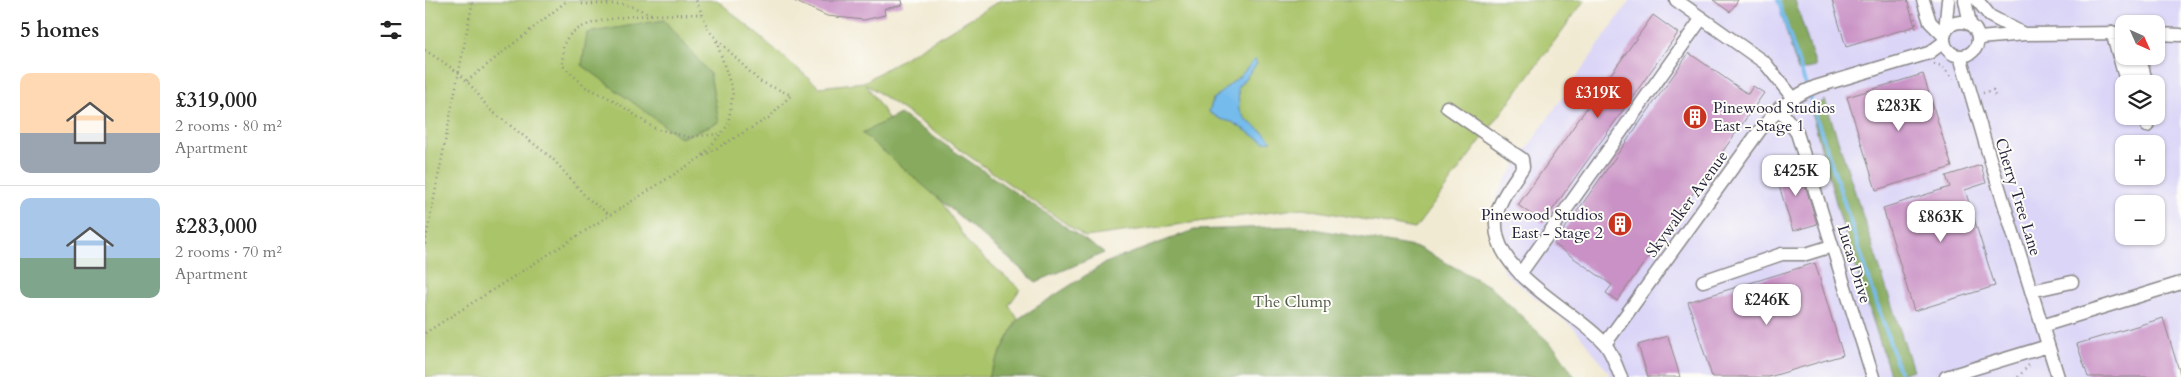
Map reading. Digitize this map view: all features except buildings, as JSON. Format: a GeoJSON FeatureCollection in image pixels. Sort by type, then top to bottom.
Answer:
{"type":"FeatureCollection","features":[{"type":"Feature","properties":{"kind":"street"},"geometry":{"type":"LineString","coordinates":[[1676,0],[1765,63],[1797,95]]}},
{"type":"Feature","properties":{"kind":"street"},"geometry":{"type":"LineString","coordinates":[[1923,0],[1930,22],[1944,36]]}},
{"type":"Feature","properties":{"kind":"street"},"geometry":{"type":"LineString","coordinates":[[1944,36],[1954,23],[1965,22],[1978,32],[1979,38],[1978,44],[1971,53],[1960,56],[1949,52],[1944,36],[1948,0]]}},
{"type":"Feature","properties":{"kind":"street"},"geometry":{"type":"LineString","coordinates":[[1965,0],[1970,24]]}},
{"type":"Feature","properties":{"kind":"street"},"geometry":{"type":"LineString","coordinates":[[1977,0],[1990,16],[2025,34]]}},
{"type":"Feature","properties":{"kind":"street"},"geometry":{"type":"LineString","coordinates":[[1520,274],[1702,18]]}},
{"type":"Feature","properties":{"kind":"street"},"geometry":{"type":"LineString","coordinates":[[1979,38],[2025,34],[2115,33]]}},
{"type":"Feature","properties":{"kind":"street"},"geometry":{"type":"LineString","coordinates":[[2165,34],[2181,35]]}},
{"type":"Feature","properties":{"kind":"street","name":"Skywalker Avenue"},"geometry":{"type":"LineString","coordinates":[[1605,344],[1742,154],[1779,108],[1797,95],[1815,86],[1929,53],[1944,36]]}},
{"type":"Feature","properties":{"kind":"street","name":"Cherry Tree Lane"},"geometry":{"type":"LineString","coordinates":[[1960,56],[2058,377]]}},
{"type":"Feature","properties":{"kind":"street"},"geometry":{"type":"LineString","coordinates":[[1447,107],[1522,159],[1523,167],[1506,193],[1495,222],[1503,251],[1520,274],[1605,344],[1621,377]]}},
{"type":"Feature","properties":{"kind":"street","name":"Lucas Drive"},"geometry":{"type":"LineString","coordinates":[[1779,108],[1797,133],[1873,377]]}},
{"type":"Feature","properties":{"kind":"street"},"geometry":{"type":"LineString","coordinates":[[1703,281],[1782,254],[1806,254],[1832,246]]}},
{"type":"Feature","properties":{"kind":"street"},"geometry":{"type":"LineString","coordinates":[[2031,291],[2072,282]]}},
{"type":"Feature","properties":{"kind":"street"},"geometry":{"type":"LineString","coordinates":[[2042,326],[2181,283]]}},
{"type":"Feature","properties":{"kind":"street"},"geometry":{"type":"LineString","coordinates":[[1946,377],[2048,346]]}},
{"type":"Feature","properties":{"kind":"path"},"geometry":{"type":"LineString","coordinates":[[425,244],[473,0]]}},
{"type":"Feature","properties":{"kind":"path"},"geometry":{"type":"LineString","coordinates":[[467,81],[568,0]]}},
{"type":"Feature","properties":{"kind":"path"},"geometry":{"type":"LineString","coordinates":[[581,0],[581,4],[625,4],[652,15]]}},
{"type":"Feature","properties":{"kind":"path"},"geometry":{"type":"LineString","coordinates":[[425,333],[702,156],[770,117],[791,95],[759,81],[715,38],[710,32],[695,0]]}},
{"type":"Feature","properties":{"kind":"path"},"geometry":{"type":"LineString","coordinates":[[1905,31],[1917,27],[1911,9]]}},
{"type":"Feature","properties":{"kind":"path"},"geometry":{"type":"LineString","coordinates":[[702,14],[624,16],[579,27],[565,41],[562,65],[586,87],[613,100],[654,128],[688,137],[721,134]]}},
{"type":"Feature","properties":{"kind":"path"},"geometry":{"type":"LineString","coordinates":[[702,156],[728,125],[733,92],[715,38]]}},
{"type":"Feature","properties":{"kind":"path"},"geometry":{"type":"LineString","coordinates":[[425,50],[459,73],[489,109],[553,158],[587,198],[610,215]]}},
{"type":"Feature","properties":{"kind":"path"},"geometry":{"type":"LineString","coordinates":[[1982,94],[1993,90],[1995,96]]}},
{"type":"Feature","properties":{"kind":"path"},"geometry":{"type":"LineString","coordinates":[[2019,377],[2031,362]]}},
{"type":"Feature","properties":{"kind":"shaded area"},"geometry":{"type":"Polygon","coordinates":[[[1630,0],[2181,0],[2181,377],[1612,377],[1576,330],[1505,273],[1494,249],[1490,222],[1497,194],[1630,0]]]}},
{"type":"Feature","properties":{"kind":"green space"},"geometry":{"type":"Polygon","coordinates":[[[425,0],[717,0],[819,87],[864,82],[1001,0],[1585,0],[1415,229],[1303,208],[1085,237],[866,84],[970,246],[1020,289],[1009,305],[1018,319],[988,377],[425,377],[425,0]]]}},
{"type":"Feature","properties":{"kind":"green space"},"geometry":{"type":"Polygon","coordinates":[[[1777,0],[1795,0],[1816,67],[1798,71],[1777,0]]]}},
{"type":"Feature","properties":{"kind":"green space"},"geometry":{"type":"Polygon","coordinates":[[[664,20],[710,74],[719,122],[681,138],[582,65],[587,33],[664,20]]]}},
{"type":"Feature","properties":{"kind":"green space"},"geometry":{"type":"Polygon","coordinates":[[[1825,100],[1913,370],[1891,377],[1839,214],[1811,110],[1825,100]]]}},
{"type":"Feature","properties":{"kind":"green space"},"geometry":{"type":"Polygon","coordinates":[[[900,114],[1104,253],[1036,282],[862,133],[900,114]]]}},
{"type":"Feature","properties":{"kind":"green space","name":"The Clump"},"geometry":{"type":"Polygon","coordinates":[[[1298,226],[1419,248],[1491,287],[1557,350],[1575,377],[988,377],[1018,319],[1105,263],[1194,230],[1298,226]]]}},
{"type":"Feature","properties":{"kind":"water"},"geometry":{"type":"Polygon","coordinates":[[[1255,59],[1257,64],[1238,87],[1239,110],[1245,119],[1272,141],[1264,142],[1232,122],[1220,119],[1209,112],[1213,99],[1241,75],[1255,59]]]}},
{"type":"Feature","properties":{"kind":"waterway"},"geometry":{"type":"LineString","coordinates":[[1778,0],[1901,377]]}},
{"type":"Feature","properties":{"kind":"place","name":"Pinewood Studios East - Stage 1"},"geometry":{"type":"Point","coordinates":[1695,117]}},
{"type":"Feature","properties":{"kind":"place","name":"Pinewood Studios East - Stage 2"},"geometry":{"type":"Point","coordinates":[1620,224]}}]}
